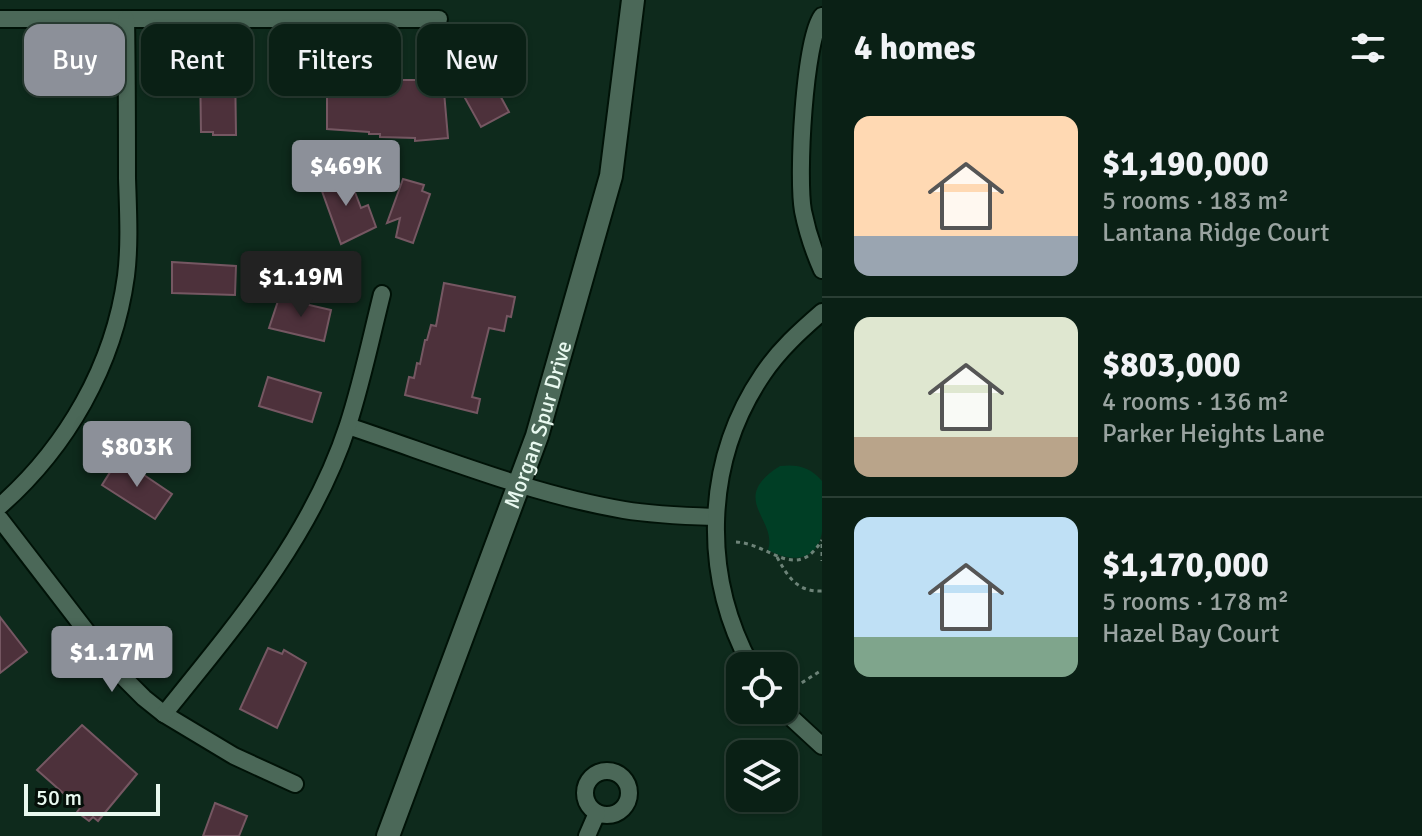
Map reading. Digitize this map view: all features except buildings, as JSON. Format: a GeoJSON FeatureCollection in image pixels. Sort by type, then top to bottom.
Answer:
{"type":"FeatureCollection","features":[{"type":"Feature","properties":{"kind":"street","name":"Morgan Spur Drive"},"geometry":{"type":"LineString","coordinates":[[388,836],[537,436],[611,176],[633,0]]}},
{"type":"Feature","properties":{"kind":"street"},"geometry":{"type":"LineString","coordinates":[[822,16],[812,39],[800,176],[803,211],[822,270]]}},
{"type":"Feature","properties":{"kind":"street"},"geometry":{"type":"LineString","coordinates":[[0,19],[439,19]]}},
{"type":"Feature","properties":{"kind":"street"},"geometry":{"type":"LineString","coordinates":[[0,506],[28,482],[82,406],[105,358],[116,325],[126,275],[126,19]]}},
{"type":"Feature","properties":{"kind":"street"},"geometry":{"type":"LineString","coordinates":[[164,714],[280,564],[313,507],[348,426],[382,294]]}},
{"type":"Feature","properties":{"kind":"street"},"geometry":{"type":"LineString","coordinates":[[744,652],[725,600],[717,558],[715,517],[721,467],[746,403],[764,372],[787,344],[822,312]]}},
{"type":"Feature","properties":{"kind":"street"},"geometry":{"type":"LineString","coordinates":[[348,426],[520,483],[621,510],[715,517]]}},
{"type":"Feature","properties":{"kind":"street"},"geometry":{"type":"LineString","coordinates":[[0,519],[117,671],[144,698],[164,714],[234,756],[295,784]]}},
{"type":"Feature","properties":{"kind":"street"},"geometry":{"type":"LineString","coordinates":[[798,724],[822,746]]}},
{"type":"Feature","properties":{"kind":"street"},"geometry":{"type":"LineString","coordinates":[[587,836],[597,813]]}},
{"type":"Feature","properties":{"kind":"path"},"geometry":{"type":"LineString","coordinates":[[728,542],[753,544],[787,561],[811,555],[822,540]]}},
{"type":"Feature","properties":{"kind":"path"},"geometry":{"type":"LineString","coordinates":[[822,540],[822,561]]}},
{"type":"Feature","properties":{"kind":"path"},"geometry":{"type":"LineString","coordinates":[[777,557],[796,585],[805,590],[822,591]]}},
{"type":"Feature","properties":{"kind":"path"},"geometry":{"type":"LineString","coordinates":[[798,685],[822,670]]}},
{"type":"Feature","properties":{"kind":"green space"},"geometry":{"type":"Polygon","coordinates":[[[780,466],[803,468],[822,481],[822,532],[815,550],[801,557],[785,557],[768,550],[767,528],[758,509],[757,489],[780,466]]]}}]}
